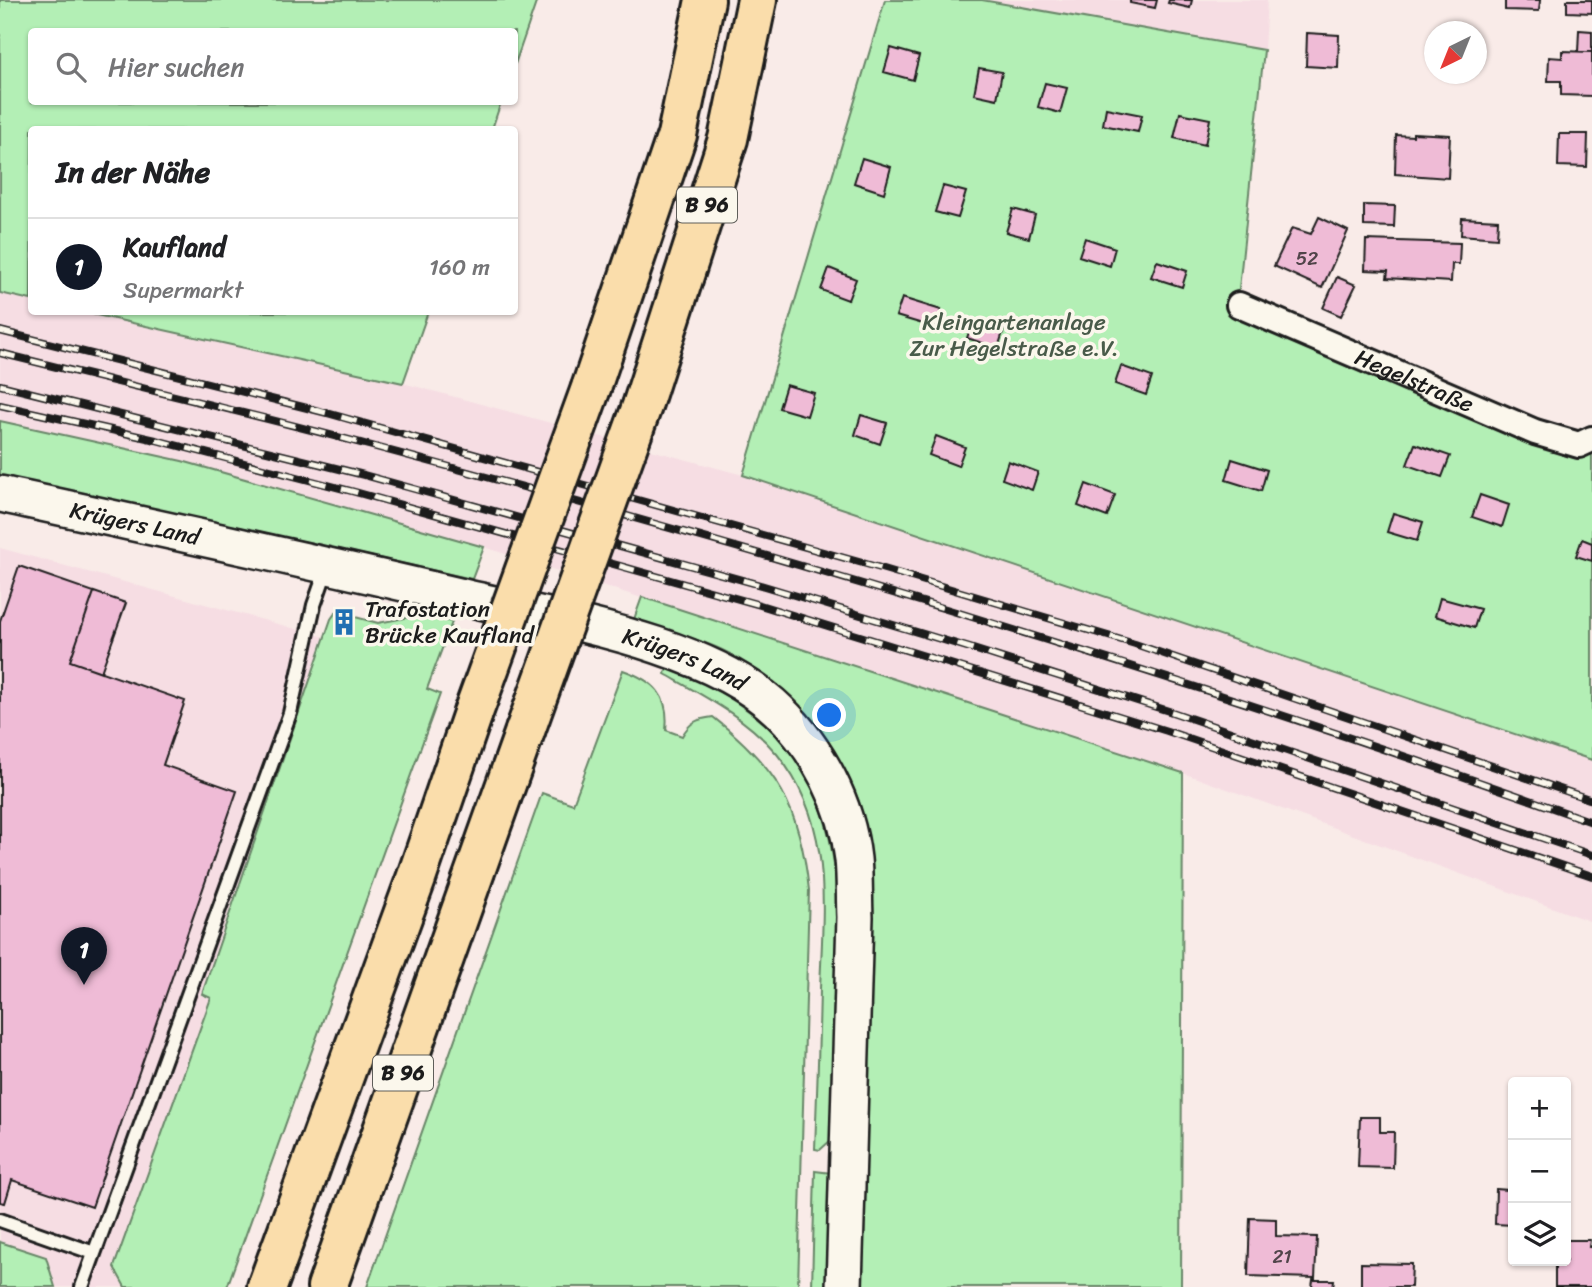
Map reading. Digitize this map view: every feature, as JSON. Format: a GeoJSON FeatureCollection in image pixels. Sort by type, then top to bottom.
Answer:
{"type":"FeatureCollection","features":[{"type":"Feature","properties":{"kind":"highway","name":"B 96"},"geometry":{"type":"LineString","coordinates":[[267,1287],[416,878],[677,135],[705,0]]}},
{"type":"Feature","properties":{"kind":"highway","name":"B 96"},"geometry":{"type":"LineString","coordinates":[[327,1287],[642,406],[728,139],[757,0]]}},
{"type":"Feature","properties":{"kind":"street","name":"Hegelstraße"},"geometry":{"type":"LineString","coordinates":[[1239,305],[1535,432],[1579,445],[1592,439]]}},
{"type":"Feature","properties":{"kind":"street","name":"Krügers Land"},"geometry":{"type":"LineString","coordinates":[[0,494],[328,565],[630,637],[723,670],[778,710],[800,734],[824,769],[848,832],[853,860],[855,917],[844,1287]]}},
{"type":"Feature","properties":{"kind":"lane"},"geometry":{"type":"LineString","coordinates":[[82,1287],[290,713],[314,605],[328,565]]}},
{"type":"Feature","properties":{"kind":"lane"},"geometry":{"type":"LineString","coordinates":[[0,1220],[94,1253]]}},
{"type":"Feature","properties":{"kind":"shaded area"},"geometry":{"type":"Polygon","coordinates":[[[982,0],[1267,0],[1264,50],[982,0]]]}},
{"type":"Feature","properties":{"kind":"shaded area"},"geometry":{"type":"Polygon","coordinates":[[[0,293],[28,299],[28,315],[97,315],[403,383],[743,475],[1592,760],[1592,922],[1183,773],[484,547],[182,461],[0,421],[0,293]]]}},
{"type":"Feature","properties":{"kind":"shaded area"},"geometry":{"type":"Polygon","coordinates":[[[0,548],[325,637],[202,993],[212,998],[114,1267],[125,1287],[0,1287],[0,548]]]}},
{"type":"Feature","properties":{"kind":"green space"},"geometry":{"type":"Polygon","coordinates":[[[0,0],[537,0],[518,55],[518,28],[28,28],[28,105],[500,105],[493,126],[28,126],[28,299],[0,293],[0,0]]]}},
{"type":"Feature","properties":{"kind":"green space","name":"Kleingartenanlage Zur Hegelstraße e.V."},"geometry":{"type":"Polygon","coordinates":[[[885,0],[982,0],[1264,50],[1237,308],[1578,454],[1592,455],[1592,760],[743,475],[885,0]]]}},
{"type":"Feature","properties":{"kind":"green space"},"geometry":{"type":"Polygon","coordinates":[[[97,315],[427,315],[403,383],[97,315]]]}},
{"type":"Feature","properties":{"kind":"green space"},"geometry":{"type":"Polygon","coordinates":[[[0,421],[182,461],[484,547],[472,579],[0,478],[0,421]]]}},
{"type":"Feature","properties":{"kind":"green space"},"geometry":{"type":"Polygon","coordinates":[[[642,597],[1183,773],[1181,1287],[859,1287],[870,851],[860,805],[836,754],[807,715],[790,698],[752,667],[719,648],[633,622],[642,597]]]}},
{"type":"Feature","properties":{"kind":"green space"},"geometry":{"type":"Polygon","coordinates":[[[336,612],[378,623],[410,617],[430,617],[452,622],[427,689],[440,694],[227,1287],[125,1287],[114,1267],[211,998],[202,994],[331,619],[336,612]]]}},
{"type":"Feature","properties":{"kind":"green space"},"geometry":{"type":"Polygon","coordinates":[[[667,666],[741,705],[770,728],[793,755],[812,785],[825,819],[833,858],[837,902],[831,1140],[820,1150],[815,1149],[823,896],[821,866],[808,808],[795,781],[765,741],[724,709],[665,674],[667,666]]]}},
{"type":"Feature","properties":{"kind":"green space"},"geometry":{"type":"Polygon","coordinates":[[[623,670],[643,679],[658,691],[665,707],[666,730],[682,736],[694,722],[713,717],[735,736],[770,772],[792,812],[799,835],[809,890],[798,1287],[367,1287],[542,793],[573,804],[623,670]]]}},
{"type":"Feature","properties":{"kind":"green space"},"geometry":{"type":"Polygon","coordinates":[[[815,1171],[831,1173],[827,1287],[812,1287],[815,1171]]]}},
{"type":"Feature","properties":{"kind":"green space"},"geometry":{"type":"Polygon","coordinates":[[[0,1242],[46,1257],[55,1287],[0,1287],[0,1242]]]}},
{"type":"Feature","properties":{"kind":"building"},"geometry":{"type":"Polygon","coordinates":[[[1130,0],[1157,0],[1155,8],[1130,3],[1130,0]]]}},
{"type":"Feature","properties":{"kind":"building"},"geometry":{"type":"Polygon","coordinates":[[[1169,0],[1192,0],[1190,8],[1168,3],[1169,0]]]}},
{"type":"Feature","properties":{"kind":"building"},"geometry":{"type":"Polygon","coordinates":[[[1505,0],[1540,0],[1539,11],[1505,10],[1505,0]]]}},
{"type":"Feature","properties":{"kind":"building"},"geometry":{"type":"Polygon","coordinates":[[[1567,0],[1592,0],[1592,13],[1567,12],[1567,0]]]}},
{"type":"Feature","properties":{"kind":"building"},"geometry":{"type":"Polygon","coordinates":[[[1579,30],[1592,31],[1592,52],[1578,52],[1579,30]]]}},
{"type":"Feature","properties":{"kind":"building"},"geometry":{"type":"Polygon","coordinates":[[[1307,33],[1339,35],[1338,68],[1306,66],[1307,33]]]}},
{"type":"Feature","properties":{"kind":"building"},"geometry":{"type":"Polygon","coordinates":[[[891,48],[919,56],[913,80],[884,72],[891,48]]]}},
{"type":"Feature","properties":{"kind":"building"},"geometry":{"type":"Polygon","coordinates":[[[1562,51],[1592,52],[1592,96],[1561,95],[1561,81],[1548,81],[1549,57],[1562,58],[1562,51]]]}},
{"type":"Feature","properties":{"kind":"building"},"geometry":{"type":"Polygon","coordinates":[[[979,68],[1002,72],[997,99],[974,94],[979,68]]]}},
{"type":"Feature","properties":{"kind":"building"},"geometry":{"type":"Polygon","coordinates":[[[1045,83],[1067,88],[1060,113],[1038,107],[1045,83]]]}},
{"type":"Feature","properties":{"kind":"building"},"geometry":{"type":"Polygon","coordinates":[[[1106,108],[1142,115],[1138,132],[1103,125],[1106,108]]]}},
{"type":"Feature","properties":{"kind":"building"},"geometry":{"type":"Polygon","coordinates":[[[1180,113],[1210,119],[1205,145],[1174,138],[1180,113]]]}},
{"type":"Feature","properties":{"kind":"building"},"geometry":{"type":"Polygon","coordinates":[[[1413,133],[1450,135],[1448,178],[1395,174],[1396,135],[1413,136],[1413,133]]]}},
{"type":"Feature","properties":{"kind":"building"},"geometry":{"type":"Polygon","coordinates":[[[1559,134],[1588,134],[1587,167],[1558,166],[1559,134]]]}},
{"type":"Feature","properties":{"kind":"building"},"geometry":{"type":"Polygon","coordinates":[[[862,158],[891,167],[884,193],[854,183],[862,158]]]}},
{"type":"Feature","properties":{"kind":"building"},"geometry":{"type":"Polygon","coordinates":[[[943,186],[966,192],[958,218],[935,212],[943,186]]]}},
{"type":"Feature","properties":{"kind":"building"},"geometry":{"type":"Polygon","coordinates":[[[1364,205],[1395,206],[1394,227],[1364,226],[1364,205]]]}},
{"type":"Feature","properties":{"kind":"building"},"geometry":{"type":"Polygon","coordinates":[[[1013,209],[1035,215],[1029,238],[1006,232],[1013,209]]]}},
{"type":"Feature","properties":{"kind":"building"},"geometry":{"type":"Polygon","coordinates":[[[1319,217],[1348,231],[1322,288],[1274,266],[1292,228],[1311,234],[1319,217]]]}},
{"type":"Feature","properties":{"kind":"building"},"geometry":{"type":"Polygon","coordinates":[[[1462,218],[1498,220],[1497,238],[1461,235],[1462,218]]]}},
{"type":"Feature","properties":{"kind":"building"},"geometry":{"type":"Polygon","coordinates":[[[1085,238],[1115,248],[1110,266],[1079,256],[1085,238]]]}},
{"type":"Feature","properties":{"kind":"building"},"geometry":{"type":"Polygon","coordinates":[[[1366,240],[1460,243],[1459,264],[1452,264],[1451,282],[1387,278],[1388,271],[1365,270],[1366,240]]]}},
{"type":"Feature","properties":{"kind":"building"},"geometry":{"type":"Polygon","coordinates":[[[1157,261],[1187,271],[1182,287],[1151,277],[1157,261]]]}},
{"type":"Feature","properties":{"kind":"building"},"geometry":{"type":"Polygon","coordinates":[[[829,268],[856,279],[848,300],[821,290],[829,268]]]}},
{"type":"Feature","properties":{"kind":"building"},"geometry":{"type":"Polygon","coordinates":[[[1337,277],[1356,285],[1341,316],[1323,308],[1337,277]]]}},
{"type":"Feature","properties":{"kind":"building"},"geometry":{"type":"Polygon","coordinates":[[[902,298],[941,310],[936,328],[896,316],[902,298]]]}},
{"type":"Feature","properties":{"kind":"building"},"geometry":{"type":"Polygon","coordinates":[[[973,320],[1004,329],[998,348],[967,338],[973,320]]]}},
{"type":"Feature","properties":{"kind":"building"},"geometry":{"type":"Polygon","coordinates":[[[1121,366],[1152,377],[1146,395],[1115,384],[1121,366]]]}},
{"type":"Feature","properties":{"kind":"building"},"geometry":{"type":"Polygon","coordinates":[[[786,385],[814,393],[807,416],[779,408],[786,385]]]}},
{"type":"Feature","properties":{"kind":"building"},"geometry":{"type":"Polygon","coordinates":[[[861,415],[887,423],[880,444],[855,435],[861,415]]]}},
{"type":"Feature","properties":{"kind":"building"},"geometry":{"type":"Polygon","coordinates":[[[936,436],[965,447],[958,466],[929,455],[936,436]]]}},
{"type":"Feature","properties":{"kind":"building"},"geometry":{"type":"Polygon","coordinates":[[[1415,444],[1450,456],[1442,477],[1407,465],[1415,444]]]}},
{"type":"Feature","properties":{"kind":"building"},"geometry":{"type":"Polygon","coordinates":[[[1232,459],[1267,470],[1261,491],[1226,480],[1232,459]]]}},
{"type":"Feature","properties":{"kind":"building"},"geometry":{"type":"Polygon","coordinates":[[[1008,461],[1038,472],[1032,490],[1002,479],[1008,461]]]}},
{"type":"Feature","properties":{"kind":"building"},"geometry":{"type":"Polygon","coordinates":[[[1086,484],[1115,495],[1107,517],[1078,506],[1086,484]]]}},
{"type":"Feature","properties":{"kind":"building"},"geometry":{"type":"Polygon","coordinates":[[[1480,495],[1509,505],[1502,527],[1472,517],[1480,495]]]}},
{"type":"Feature","properties":{"kind":"building"},"geometry":{"type":"Polygon","coordinates":[[[1393,513],[1423,522],[1417,541],[1387,532],[1393,513]]]}},
{"type":"Feature","properties":{"kind":"building"},"geometry":{"type":"Polygon","coordinates":[[[1582,539],[1592,543],[1592,561],[1576,556],[1582,539]]]}},
{"type":"Feature","properties":{"kind":"building"},"geometry":{"type":"Polygon","coordinates":[[[19,566],[94,592],[70,661],[185,701],[163,765],[237,791],[92,1207],[12,1180],[5,1203],[0,1202],[0,621],[19,566]]]}},
{"type":"Feature","properties":{"kind":"building"},"geometry":{"type":"Polygon","coordinates":[[[94,592],[126,603],[101,672],[70,661],[94,592]]]}},
{"type":"Feature","properties":{"kind":"building"},"geometry":{"type":"Polygon","coordinates":[[[1440,598],[1480,609],[1474,628],[1435,616],[1440,598]]]}},
{"type":"Feature","properties":{"kind":"building","name":"Trafostation Brücke Kaufland"},"geometry":{"type":"Polygon","coordinates":[[[340,614],[351,618],[348,630],[337,626],[340,614]]]}},
{"type":"Feature","properties":{"kind":"building"},"geometry":{"type":"Polygon","coordinates":[[[1360,1117],[1380,1117],[1380,1132],[1394,1132],[1393,1168],[1358,1167],[1360,1117]]]}},
{"type":"Feature","properties":{"kind":"building"},"geometry":{"type":"Polygon","coordinates":[[[1496,1189],[1508,1190],[1508,1225],[1495,1224],[1496,1189]]]}},
{"type":"Feature","properties":{"kind":"building"},"geometry":{"type":"Polygon","coordinates":[[[1250,1218],[1276,1219],[1276,1236],[1317,1237],[1315,1278],[1248,1276],[1250,1218]]]}},
{"type":"Feature","properties":{"kind":"building"},"geometry":{"type":"Polygon","coordinates":[[[1571,1240],[1590,1240],[1592,1287],[1555,1287],[1555,1266],[1571,1266],[1571,1240]]]}},
{"type":"Feature","properties":{"kind":"building"},"geometry":{"type":"Polygon","coordinates":[[[1361,1263],[1412,1264],[1411,1287],[1361,1287],[1361,1263]]]}},
{"type":"Feature","properties":{"kind":"building"},"geometry":{"type":"Polygon","coordinates":[[[1313,1280],[1334,1280],[1333,1287],[1312,1287],[1313,1280]]]}},
{"type":"Feature","properties":{"kind":"railway"},"geometry":{"type":"LineString","coordinates":[[0,331],[327,413],[884,569],[1135,644],[1592,800]]}},
{"type":"Feature","properties":{"kind":"railway"},"geometry":{"type":"LineString","coordinates":[[0,353],[372,446],[834,575],[1291,718],[1592,822]]}},
{"type":"Feature","properties":{"kind":"railway"},"geometry":{"type":"LineString","coordinates":[[0,385],[364,475],[764,586],[1175,713],[1592,855]]}},
{"type":"Feature","properties":{"kind":"railway"},"geometry":{"type":"LineString","coordinates":[[0,405],[156,440],[355,492],[760,605],[1167,731],[1592,876]]}},
{"type":"Feature","properties":{"kind":"place","name":"Trafostation Brücke Kaufland"},"geometry":{"type":"Point","coordinates":[344,622]}},
{"type":"Feature","properties":{"kind":"place","name":"Kaufland"},"geometry":{"type":"Point","coordinates":[84,985]}}]}
